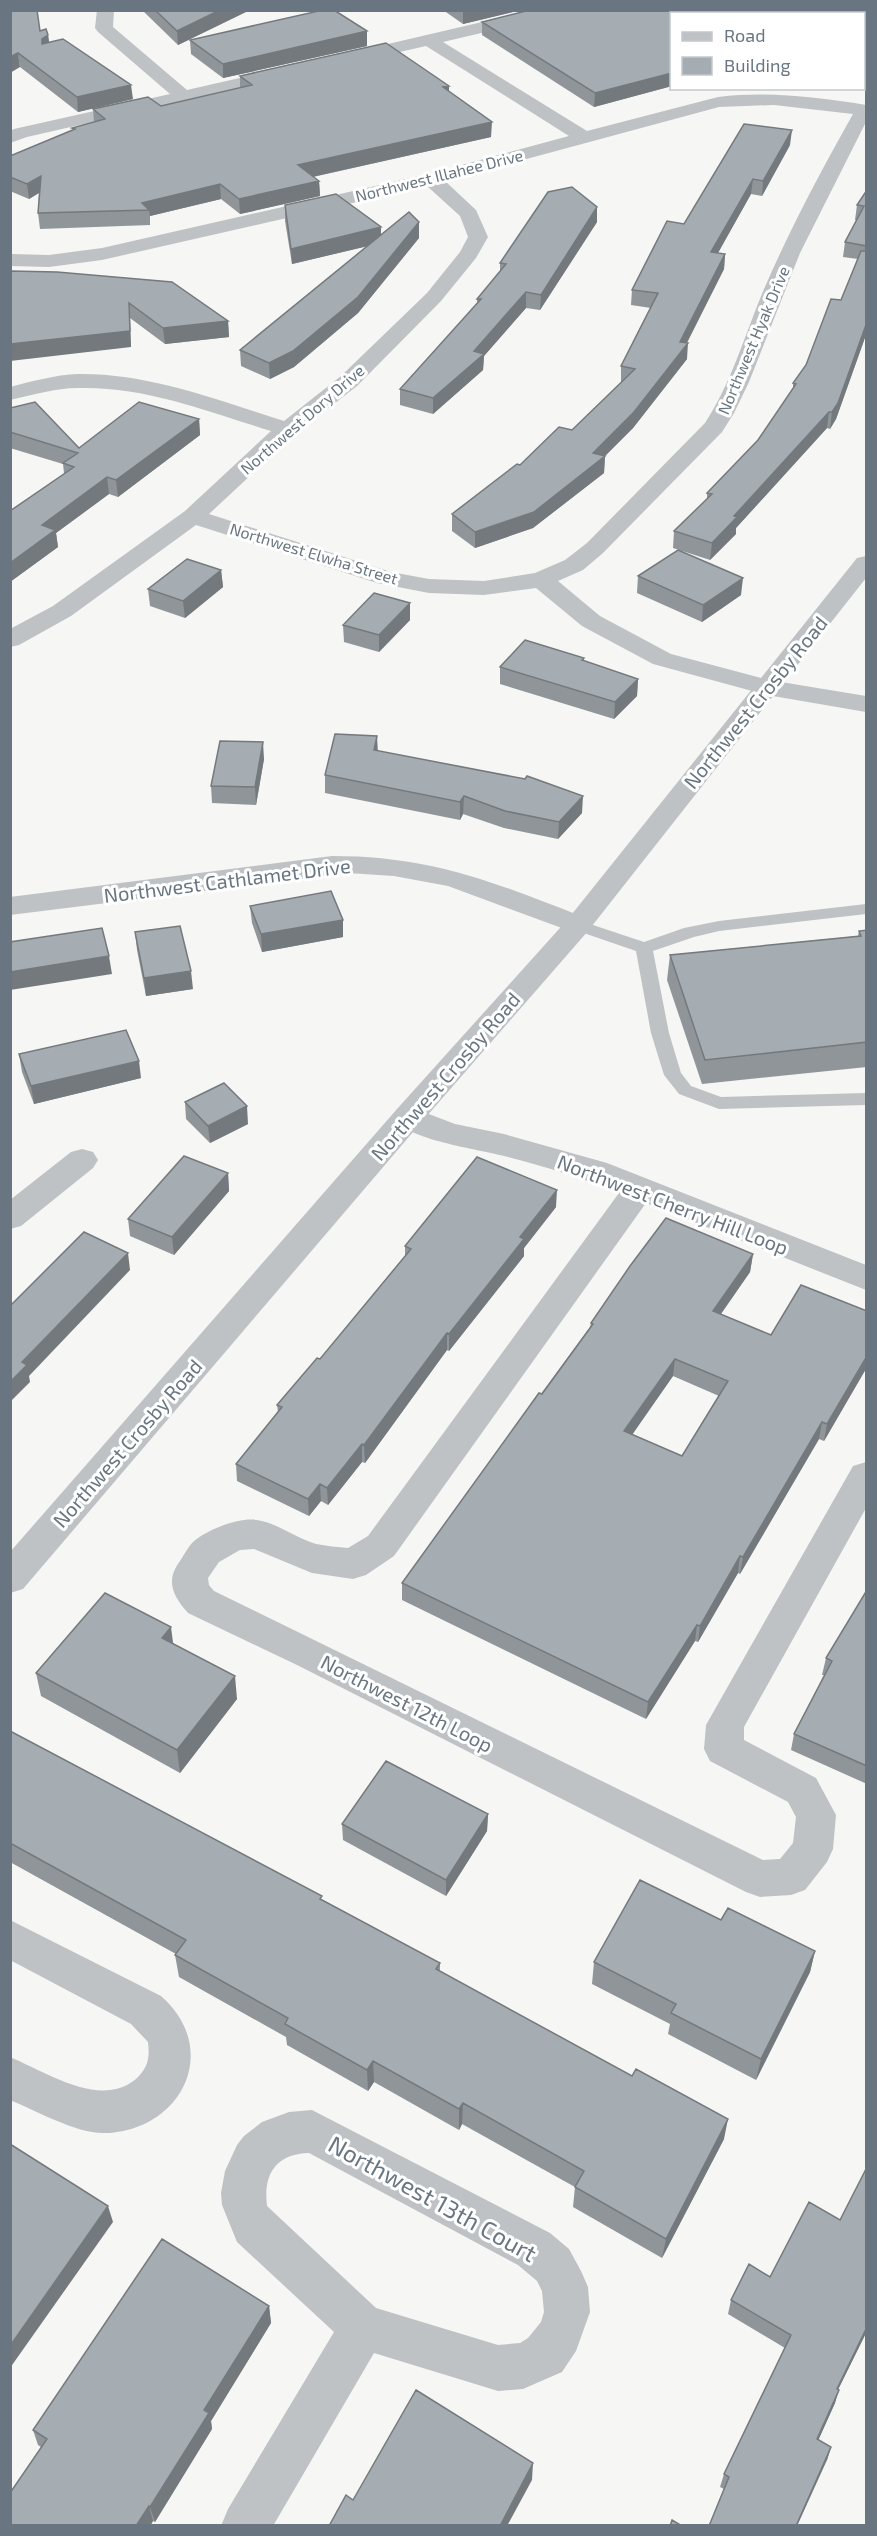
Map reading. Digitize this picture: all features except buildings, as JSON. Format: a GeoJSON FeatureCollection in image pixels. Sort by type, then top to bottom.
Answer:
{"type":"FeatureCollection","features":[{"type":"Feature","properties":{"kind":"street"},"geometry":{"type":"LineString","coordinates":[[106,10],[104,28],[181,94]]}},
{"type":"Feature","properties":{"kind":"street"},"geometry":{"type":"LineString","coordinates":[[339,60],[430,41],[556,10]]}},
{"type":"Feature","properties":{"kind":"street"},"geometry":{"type":"LineString","coordinates":[[430,41],[585,138]]}},
{"type":"Feature","properties":{"kind":"street"},"geometry":{"type":"LineString","coordinates":[[14,134],[181,94],[305,68]]}},
{"type":"Feature","properties":{"kind":"street","name":"Northwest Illahee Drive"},"geometry":{"type":"LineString","coordinates":[[10,260],[49,261],[102,254],[431,179],[718,102],[748,98],[808,101],[865,110]]}},
{"type":"Feature","properties":{"kind":"street","name":"Northwest Hyak Drive"},"geometry":{"type":"LineString","coordinates":[[541,580],[574,565],[595,548],[714,427],[723,414],[769,301],[822,184],[865,110]]}},
{"type":"Feature","properties":{"kind":"street","name":"Northwest Dory Drive"},"geometry":{"type":"LineString","coordinates":[[10,640],[62,611],[193,516],[287,429],[349,381],[434,297],[469,254],[478,237],[476,226],[469,214],[431,179]]}},
{"type":"Feature","properties":{"kind":"street"},"geometry":{"type":"LineString","coordinates":[[10,394],[77,381],[108,383],[160,391],[287,429]]}},
{"type":"Feature","properties":{"kind":"street","name":"Northwest Elwha Street"},"geometry":{"type":"LineString","coordinates":[[193,516],[386,578],[429,586],[484,588],[541,580]]}},
{"type":"Feature","properties":{"kind":"street","name":"Northwest Crosby Road"},"geometry":{"type":"LineString","coordinates":[[10,1578],[408,1117],[578,925],[867,563]]}},
{"type":"Feature","properties":{"kind":"street"},"geometry":{"type":"LineString","coordinates":[[541,580],[591,621],[662,659],[767,687],[867,704]]}},
{"type":"Feature","properties":{"kind":"street","name":"Northwest Cathlamet Drive"},"geometry":{"type":"LineString","coordinates":[[10,906],[332,865],[370,864],[416,870],[458,879],[578,925]]}},
{"type":"Feature","properties":{"kind":"street","name":"Northwest Cherry Hill Loop"},"geometry":{"type":"LineString","coordinates":[[408,1117],[448,1133],[504,1145],[573,1164],[640,1188],[867,1278]]}},
{"type":"Feature","properties":{"kind":"street"},"geometry":{"type":"LineString","coordinates":[[10,1218],[82,1160]]}},
{"type":"Feature","properties":{"kind":"street","name":"Northwest 12th Loop"},"geometry":{"type":"LineString","coordinates":[[640,1188],[381,1546],[353,1564],[312,1558],[256,1534],[234,1536],[206,1552],[190,1575],[190,1590],[201,1602],[310,1654],[760,1879],[791,1877],[813,1849],[816,1815],[802,1790],[724,1749],[725,1725],[867,1476]]}},
{"type":"Feature","properties":{"kind":"street"},"geometry":{"type":"LineString","coordinates":[[10,1939],[146,2010],[161,2023],[170,2043],[170,2064],[161,2084],[144,2101],[123,2111],[100,2113],[10,2079]]}},
{"type":"Feature","properties":{"kind":"street","name":"Northwest 13th Court"},"geometry":{"type":"LineString","coordinates":[[312,2131],[534,2249],[553,2265],[565,2287],[567,2312],[560,2335],[545,2355],[523,2366],[498,2368],[363,2327],[253,2226],[244,2206],[243,2183],[251,2160],[267,2143],[289,2133],[312,2131]]}},
{"type":"Feature","properties":{"kind":"street"},"geometry":{"type":"LineString","coordinates":[[245,2526],[363,2327]]}},
{"type":"Feature","properties":{"kind":"lane"},"geometry":{"type":"LineString","coordinates":[[578,925],[644,948],[690,932],[718,926],[867,909]]}},
{"type":"Feature","properties":{"kind":"lane"},"geometry":{"type":"LineString","coordinates":[[644,948],[660,1033],[673,1075],[685,1090],[719,1103],[867,1099]]}}]}
